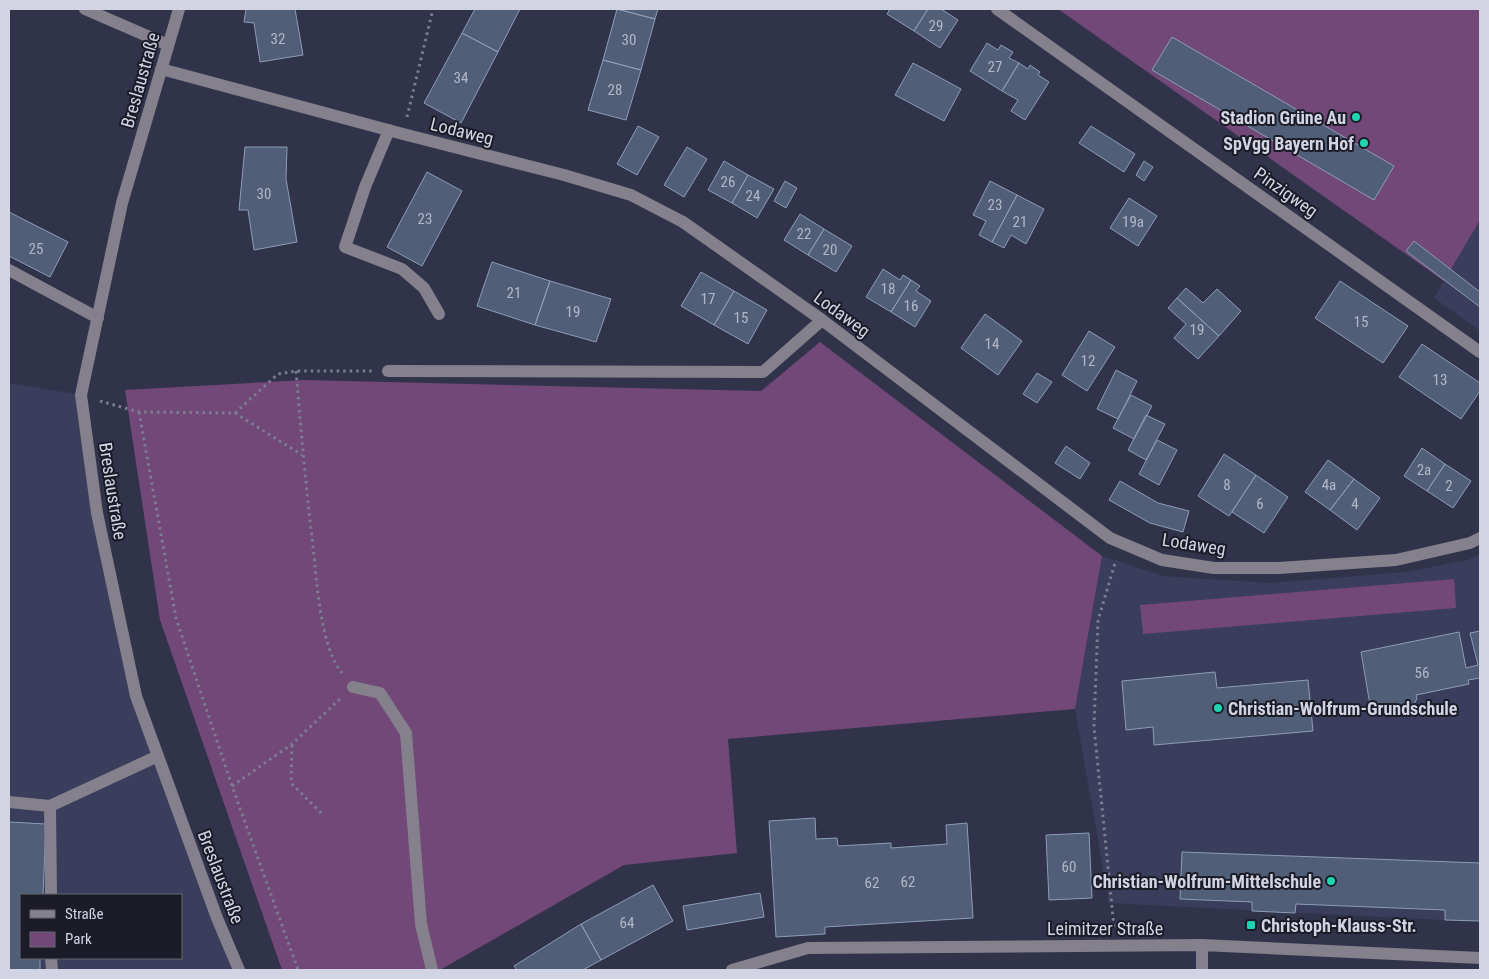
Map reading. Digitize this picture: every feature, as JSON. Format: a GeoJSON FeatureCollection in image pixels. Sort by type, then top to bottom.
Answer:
{"type":"FeatureCollection","features":[{"type":"Feature","properties":{"kind":"street"},"geometry":{"type":"LineString","coordinates":[[85,9],[168,45]]}},
{"type":"Feature","properties":{"kind":"street","name":"Breslaustraße"},"geometry":{"type":"LineString","coordinates":[[179,9],[122,203],[81,395],[97,513],[134,686],[158,756],[239,970]]}},
{"type":"Feature","properties":{"kind":"street","name":"Pinzigweg"},"geometry":{"type":"LineString","coordinates":[[997,9],[1480,352]]}},
{"type":"Feature","properties":{"kind":"street","name":"Lodaweg"},"geometry":{"type":"LineString","coordinates":[[161,69],[564,175],[631,195],[682,222],[822,320],[1110,538],[1162,560],[1214,568],[1279,568],[1396,560],[1470,543],[1480,538]]}},
{"type":"Feature","properties":{"kind":"street"},"geometry":{"type":"LineString","coordinates":[[389,130],[365,187],[345,247],[402,269],[424,288],[439,314]]}},
{"type":"Feature","properties":{"kind":"street"},"geometry":{"type":"LineString","coordinates":[[9,270],[98,318]]}},
{"type":"Feature","properties":{"kind":"street"},"geometry":{"type":"LineString","coordinates":[[388,371],[763,372],[822,320]]}},
{"type":"Feature","properties":{"kind":"street"},"geometry":{"type":"LineString","coordinates":[[353,687],[380,693],[406,733],[421,924],[432,970]]}},
{"type":"Feature","properties":{"kind":"street"},"geometry":{"type":"LineString","coordinates":[[9,802],[50,806],[158,756]]}},
{"type":"Feature","properties":{"kind":"street"},"geometry":{"type":"LineString","coordinates":[[50,806],[51,894]]}},
{"type":"Feature","properties":{"kind":"street"},"geometry":{"type":"LineString","coordinates":[[1202,945],[1202,970]]}},
{"type":"Feature","properties":{"kind":"street","name":"Leimitzer Straße"},"geometry":{"type":"LineString","coordinates":[[732,970],[808,948],[1202,945],[1480,958]]}},
{"type":"Feature","properties":{"kind":"path"},"geometry":{"type":"LineString","coordinates":[[403,134],[433,9]]}},
{"type":"Feature","properties":{"kind":"path"},"geometry":{"type":"LineString","coordinates":[[232,786],[292,744],[353,687],[336,666],[322,625],[302,456],[296,371]]}},
{"type":"Feature","properties":{"kind":"path"},"geometry":{"type":"LineString","coordinates":[[235,412],[278,374],[296,371],[388,371]]}},
{"type":"Feature","properties":{"kind":"path"},"geometry":{"type":"LineString","coordinates":[[81,395],[139,412],[235,412],[302,456]]}},
{"type":"Feature","properties":{"kind":"path"},"geometry":{"type":"LineString","coordinates":[[139,412],[176,618],[232,786],[298,970]]}},
{"type":"Feature","properties":{"kind":"path"},"geometry":{"type":"LineString","coordinates":[[1116,946],[1094,727],[1098,620],[1122,543]]}},
{"type":"Feature","properties":{"kind":"path"},"geometry":{"type":"LineString","coordinates":[[292,744],[292,783],[323,815]]}},
{"type":"Feature","properties":{"kind":"shaded area"},"geometry":{"type":"Polygon","coordinates":[[[1480,220],[1480,331],[1434,298],[1480,220]]]}},
{"type":"Feature","properties":{"kind":"shaded area"},"geometry":{"type":"Polygon","coordinates":[[[9,383],[81,395],[136,696],[239,970],[9,970],[9,383]]]}},
{"type":"Feature","properties":{"kind":"shaded area"},"geometry":{"type":"Polygon","coordinates":[[[1480,554],[1480,922],[1109,903],[1075,709],[1102,556],[1163,576],[1270,583],[1405,572],[1468,560],[1480,554]]]}},
{"type":"Feature","properties":{"kind":"green space","name":"Stadion Grüne Au"},"geometry":{"type":"Polygon","coordinates":[[[1058,9],[1480,9],[1480,220],[1444,281],[1058,9]]]}},
{"type":"Feature","properties":{"kind":"green space"},"geometry":{"type":"Polygon","coordinates":[[[820,342],[1102,556],[1075,709],[728,739],[737,853],[624,865],[440,970],[282,970],[160,620],[125,390],[304,380],[761,391],[820,342]]]}},
{"type":"Feature","properties":{"kind":"green space"},"geometry":{"type":"Polygon","coordinates":[[[1454,579],[1456,608],[1143,634],[1140,605],[1454,579]]]}},
{"type":"Feature","properties":{"kind":"building"},"geometry":{"type":"Polygon","coordinates":[[[246,9],[295,9],[303,55],[260,62],[254,23],[244,22],[246,9]]]}},
{"type":"Feature","properties":{"kind":"building"},"geometry":{"type":"Polygon","coordinates":[[[475,9],[520,9],[498,52],[462,33],[475,9]]]}},
{"type":"Feature","properties":{"kind":"building"},"geometry":{"type":"Polygon","coordinates":[[[617,9],[655,19],[641,70],[603,60],[617,9]]]}},
{"type":"Feature","properties":{"kind":"building"},"geometry":{"type":"Polygon","coordinates":[[[617,9],[658,9],[655,19],[617,9]]]}},
{"type":"Feature","properties":{"kind":"building"},"geometry":{"type":"Polygon","coordinates":[[[890,9],[928,9],[914,31],[887,14],[890,9]]]}},
{"type":"Feature","properties":{"kind":"building"},"geometry":{"type":"Polygon","coordinates":[[[928,9],[941,9],[958,20],[940,48],[914,31],[928,9]]]}},
{"type":"Feature","properties":{"kind":"building"},"geometry":{"type":"Polygon","coordinates":[[[462,33],[498,52],[461,123],[424,103],[462,33]]]}},
{"type":"Feature","properties":{"kind":"building"},"geometry":{"type":"Polygon","coordinates":[[[1172,37],[1394,166],[1374,200],[1152,70],[1172,37]]]}},
{"type":"Feature","properties":{"kind":"building"},"geometry":{"type":"Polygon","coordinates":[[[987,43],[998,50],[1001,45],[1013,52],[1009,58],[1019,63],[1002,91],[970,71],[987,43]]]}},
{"type":"Feature","properties":{"kind":"building"},"geometry":{"type":"Polygon","coordinates":[[[603,60],[641,70],[626,120],[588,110],[603,60]]]}},
{"type":"Feature","properties":{"kind":"building"},"geometry":{"type":"Polygon","coordinates":[[[913,63],[961,89],[944,121],[895,95],[913,63]]]}},
{"type":"Feature","properties":{"kind":"building"},"geometry":{"type":"Polygon","coordinates":[[[1019,63],[1028,69],[1030,65],[1040,72],[1038,75],[1049,82],[1025,120],[1011,111],[1018,100],[1002,91],[1019,63]]]}},
{"type":"Feature","properties":{"kind":"building"},"geometry":{"type":"Polygon","coordinates":[[[638,126],[659,137],[637,175],[617,164],[638,126]]]}},
{"type":"Feature","properties":{"kind":"building"},"geometry":{"type":"Polygon","coordinates":[[[1091,126],[1135,154],[1124,172],[1079,143],[1091,126]]]}},
{"type":"Feature","properties":{"kind":"building"},"geometry":{"type":"Polygon","coordinates":[[[245,147],[287,147],[286,179],[297,242],[254,250],[248,210],[239,210],[245,147]]]}},
{"type":"Feature","properties":{"kind":"building"},"geometry":{"type":"Polygon","coordinates":[[[687,147],[707,159],[684,197],[664,185],[687,147]]]}},
{"type":"Feature","properties":{"kind":"building"},"geometry":{"type":"Polygon","coordinates":[[[724,161],[748,175],[732,203],[708,190],[724,161]]]}},
{"type":"Feature","properties":{"kind":"building"},"geometry":{"type":"Polygon","coordinates":[[[1144,161],[1153,167],[1144,181],[1136,175],[1144,161]]]}},
{"type":"Feature","properties":{"kind":"building"},"geometry":{"type":"Polygon","coordinates":[[[427,172],[462,191],[422,266],[387,247],[427,172]]]}},
{"type":"Feature","properties":{"kind":"building"},"geometry":{"type":"Polygon","coordinates":[[[748,175],[774,189],[757,218],[732,203],[748,175]]]}},
{"type":"Feature","properties":{"kind":"building"},"geometry":{"type":"Polygon","coordinates":[[[785,181],[797,188],[786,208],[774,201],[785,181]]]}},
{"type":"Feature","properties":{"kind":"building"},"geometry":{"type":"Polygon","coordinates":[[[990,181],[1017,195],[992,242],[979,235],[986,221],[973,215],[990,181]]]}},
{"type":"Feature","properties":{"kind":"building"},"geometry":{"type":"Polygon","coordinates":[[[1017,195],[1044,209],[1026,244],[1011,235],[1004,248],[992,242],[1017,195]]]}},
{"type":"Feature","properties":{"kind":"building"},"geometry":{"type":"Polygon","coordinates":[[[1129,198],[1157,216],[1138,246],[1110,228],[1129,198]]]}},
{"type":"Feature","properties":{"kind":"building"},"geometry":{"type":"Polygon","coordinates":[[[9,212],[68,242],[50,277],[9,256],[9,212]]]}},
{"type":"Feature","properties":{"kind":"building"},"geometry":{"type":"Polygon","coordinates":[[[800,214],[824,229],[808,255],[784,240],[800,214]]]}},
{"type":"Feature","properties":{"kind":"building"},"geometry":{"type":"Polygon","coordinates":[[[824,229],[852,246],[836,272],[808,255],[824,229]]]}},
{"type":"Feature","properties":{"kind":"building"},"geometry":{"type":"Polygon","coordinates":[[[1414,241],[1480,292],[1480,307],[1406,251],[1414,241]]]}},
{"type":"Feature","properties":{"kind":"building"},"geometry":{"type":"Polygon","coordinates":[[[492,262],[550,281],[535,325],[477,306],[492,262]]]}},
{"type":"Feature","properties":{"kind":"building"},"geometry":{"type":"Polygon","coordinates":[[[883,269],[900,280],[903,275],[911,280],[891,312],[866,297],[883,269]]]}},
{"type":"Feature","properties":{"kind":"building"},"geometry":{"type":"Polygon","coordinates":[[[701,272],[734,291],[714,325],[681,306],[701,272]]]}},
{"type":"Feature","properties":{"kind":"building"},"geometry":{"type":"Polygon","coordinates":[[[911,280],[920,286],[916,291],[931,301],[915,327],[891,312],[911,280]]]}},
{"type":"Feature","properties":{"kind":"building"},"geometry":{"type":"Polygon","coordinates":[[[550,281],[611,299],[596,342],[535,325],[550,281]]]}},
{"type":"Feature","properties":{"kind":"building"},"geometry":{"type":"Polygon","coordinates":[[[1340,281],[1408,326],[1383,363],[1315,318],[1340,281]]]}},
{"type":"Feature","properties":{"kind":"building"},"geometry":{"type":"Polygon","coordinates":[[[1186,288],[1203,303],[1217,289],[1241,311],[1219,336],[1177,298],[1186,288]]]}},
{"type":"Feature","properties":{"kind":"building"},"geometry":{"type":"Polygon","coordinates":[[[734,291],[767,310],[748,344],[714,325],[734,291]]]}},
{"type":"Feature","properties":{"kind":"building"},"geometry":{"type":"Polygon","coordinates":[[[1177,298],[1219,336],[1198,359],[1174,338],[1186,324],[1168,308],[1177,298]]]}},
{"type":"Feature","properties":{"kind":"building"},"geometry":{"type":"Polygon","coordinates":[[[985,314],[1022,341],[998,375],[961,348],[985,314]]]}},
{"type":"Feature","properties":{"kind":"building"},"geometry":{"type":"Polygon","coordinates":[[[1089,331],[1115,347],[1087,391],[1062,375],[1089,331]]]}},
{"type":"Feature","properties":{"kind":"building"},"geometry":{"type":"Polygon","coordinates":[[[1422,344],[1480,383],[1480,391],[1461,419],[1399,377],[1422,344]]]}},
{"type":"Feature","properties":{"kind":"building"},"geometry":{"type":"Polygon","coordinates":[[[1116,370],[1137,381],[1118,419],[1097,409],[1116,370]]]}},
{"type":"Feature","properties":{"kind":"building"},"geometry":{"type":"Polygon","coordinates":[[[1037,373],[1052,382],[1037,403],[1023,394],[1037,373]]]}},
{"type":"Feature","properties":{"kind":"building"},"geometry":{"type":"Polygon","coordinates":[[[1131,395],[1152,406],[1134,439],[1113,428],[1131,395]]]}},
{"type":"Feature","properties":{"kind":"building"},"geometry":{"type":"Polygon","coordinates":[[[1146,415],[1165,424],[1146,460],[1128,450],[1146,415]]]}},
{"type":"Feature","properties":{"kind":"building"},"geometry":{"type":"Polygon","coordinates":[[[1157,440],[1177,450],[1159,485],[1139,474],[1157,440]]]}},
{"type":"Feature","properties":{"kind":"building"},"geometry":{"type":"Polygon","coordinates":[[[1066,446],[1090,463],[1080,479],[1055,463],[1066,446]]]}},
{"type":"Feature","properties":{"kind":"building"},"geometry":{"type":"Polygon","coordinates":[[[1422,448],[1445,464],[1427,491],[1404,476],[1422,448]]]}},
{"type":"Feature","properties":{"kind":"building"},"geometry":{"type":"Polygon","coordinates":[[[1224,454],[1256,475],[1229,516],[1198,496],[1224,454]]]}},
{"type":"Feature","properties":{"kind":"building"},"geometry":{"type":"Polygon","coordinates":[[[1328,460],[1354,479],[1330,510],[1305,492],[1328,460]]]}},
{"type":"Feature","properties":{"kind":"building"},"geometry":{"type":"Polygon","coordinates":[[[1445,464],[1471,481],[1453,508],[1427,491],[1445,464]]]}},
{"type":"Feature","properties":{"kind":"building"},"geometry":{"type":"Polygon","coordinates":[[[1256,475],[1288,497],[1264,533],[1232,512],[1256,475]]]}},
{"type":"Feature","properties":{"kind":"building"},"geometry":{"type":"Polygon","coordinates":[[[1354,479],[1380,498],[1357,530],[1330,510],[1354,479]]]}},
{"type":"Feature","properties":{"kind":"building"},"geometry":{"type":"Polygon","coordinates":[[[1120,481],[1158,503],[1189,511],[1183,532],[1150,523],[1109,500],[1120,481]]]}},
{"type":"Feature","properties":{"kind":"building"},"geometry":{"type":"Polygon","coordinates":[[[1480,631],[1480,678],[1468,680],[1469,684],[1416,695],[1417,699],[1412,707],[1401,714],[1386,711],[1379,703],[1370,705],[1361,652],[1459,632],[1466,668],[1478,665],[1470,633],[1480,631]]]}},
{"type":"Feature","properties":{"kind":"building","name":"Christian-Wolfrum-Grundschule"},"geometry":{"type":"Polygon","coordinates":[[[1215,672],[1217,688],[1308,680],[1313,731],[1154,745],[1153,727],[1126,730],[1122,681],[1215,672]]]}},
{"type":"Feature","properties":{"kind":"building"},"geometry":{"type":"Polygon","coordinates":[[[815,818],[816,839],[837,838],[838,846],[891,843],[891,848],[947,844],[946,825],[967,823],[973,918],[825,927],[825,934],[776,937],[769,821],[815,818]]]}},
{"type":"Feature","properties":{"kind":"building"},"geometry":{"type":"Polygon","coordinates":[[[9,822],[46,824],[43,894],[20,894],[20,959],[40,959],[40,970],[9,970],[9,822]]]}},
{"type":"Feature","properties":{"kind":"building"},"geometry":{"type":"Polygon","coordinates":[[[1089,833],[1092,898],[1049,900],[1046,835],[1089,833]]]}},
{"type":"Feature","properties":{"kind":"building","name":"Christian-Wolfrum-Mittelschule"},"geometry":{"type":"Polygon","coordinates":[[[1182,852],[1480,863],[1480,921],[1445,920],[1445,910],[1296,904],[1295,913],[1252,911],[1252,902],[1180,899],[1182,852]]]}},
{"type":"Feature","properties":{"kind":"building"},"geometry":{"type":"Polygon","coordinates":[[[653,885],[673,921],[601,960],[581,924],[653,885]]]}},
{"type":"Feature","properties":{"kind":"building"},"geometry":{"type":"Polygon","coordinates":[[[760,893],[764,917],[687,930],[683,906],[760,893]]]}},
{"type":"Feature","properties":{"kind":"building"},"geometry":{"type":"Polygon","coordinates":[[[581,924],[601,960],[583,970],[517,970],[514,966],[581,924]]]}},
{"type":"Feature","properties":{"kind":"place","name":"Stadion Grüne Au"},"geometry":{"type":"Point","coordinates":[1356,117]}},
{"type":"Feature","properties":{"kind":"place","name":"SpVgg Bayern Hof"},"geometry":{"type":"Point","coordinates":[1364,143]}},
{"type":"Feature","properties":{"kind":"place","name":"Christian-Wolfrum-Grundschule"},"geometry":{"type":"Point","coordinates":[1218,708]}},
{"type":"Feature","properties":{"kind":"place","name":"Christian-Wolfrum-Mittelschule"},"geometry":{"type":"Point","coordinates":[1331,881]}},
{"type":"Feature","properties":{"kind":"place","name":"Christoph-Klauss-Str."},"geometry":{"type":"Point","coordinates":[1251,925]}}]}
